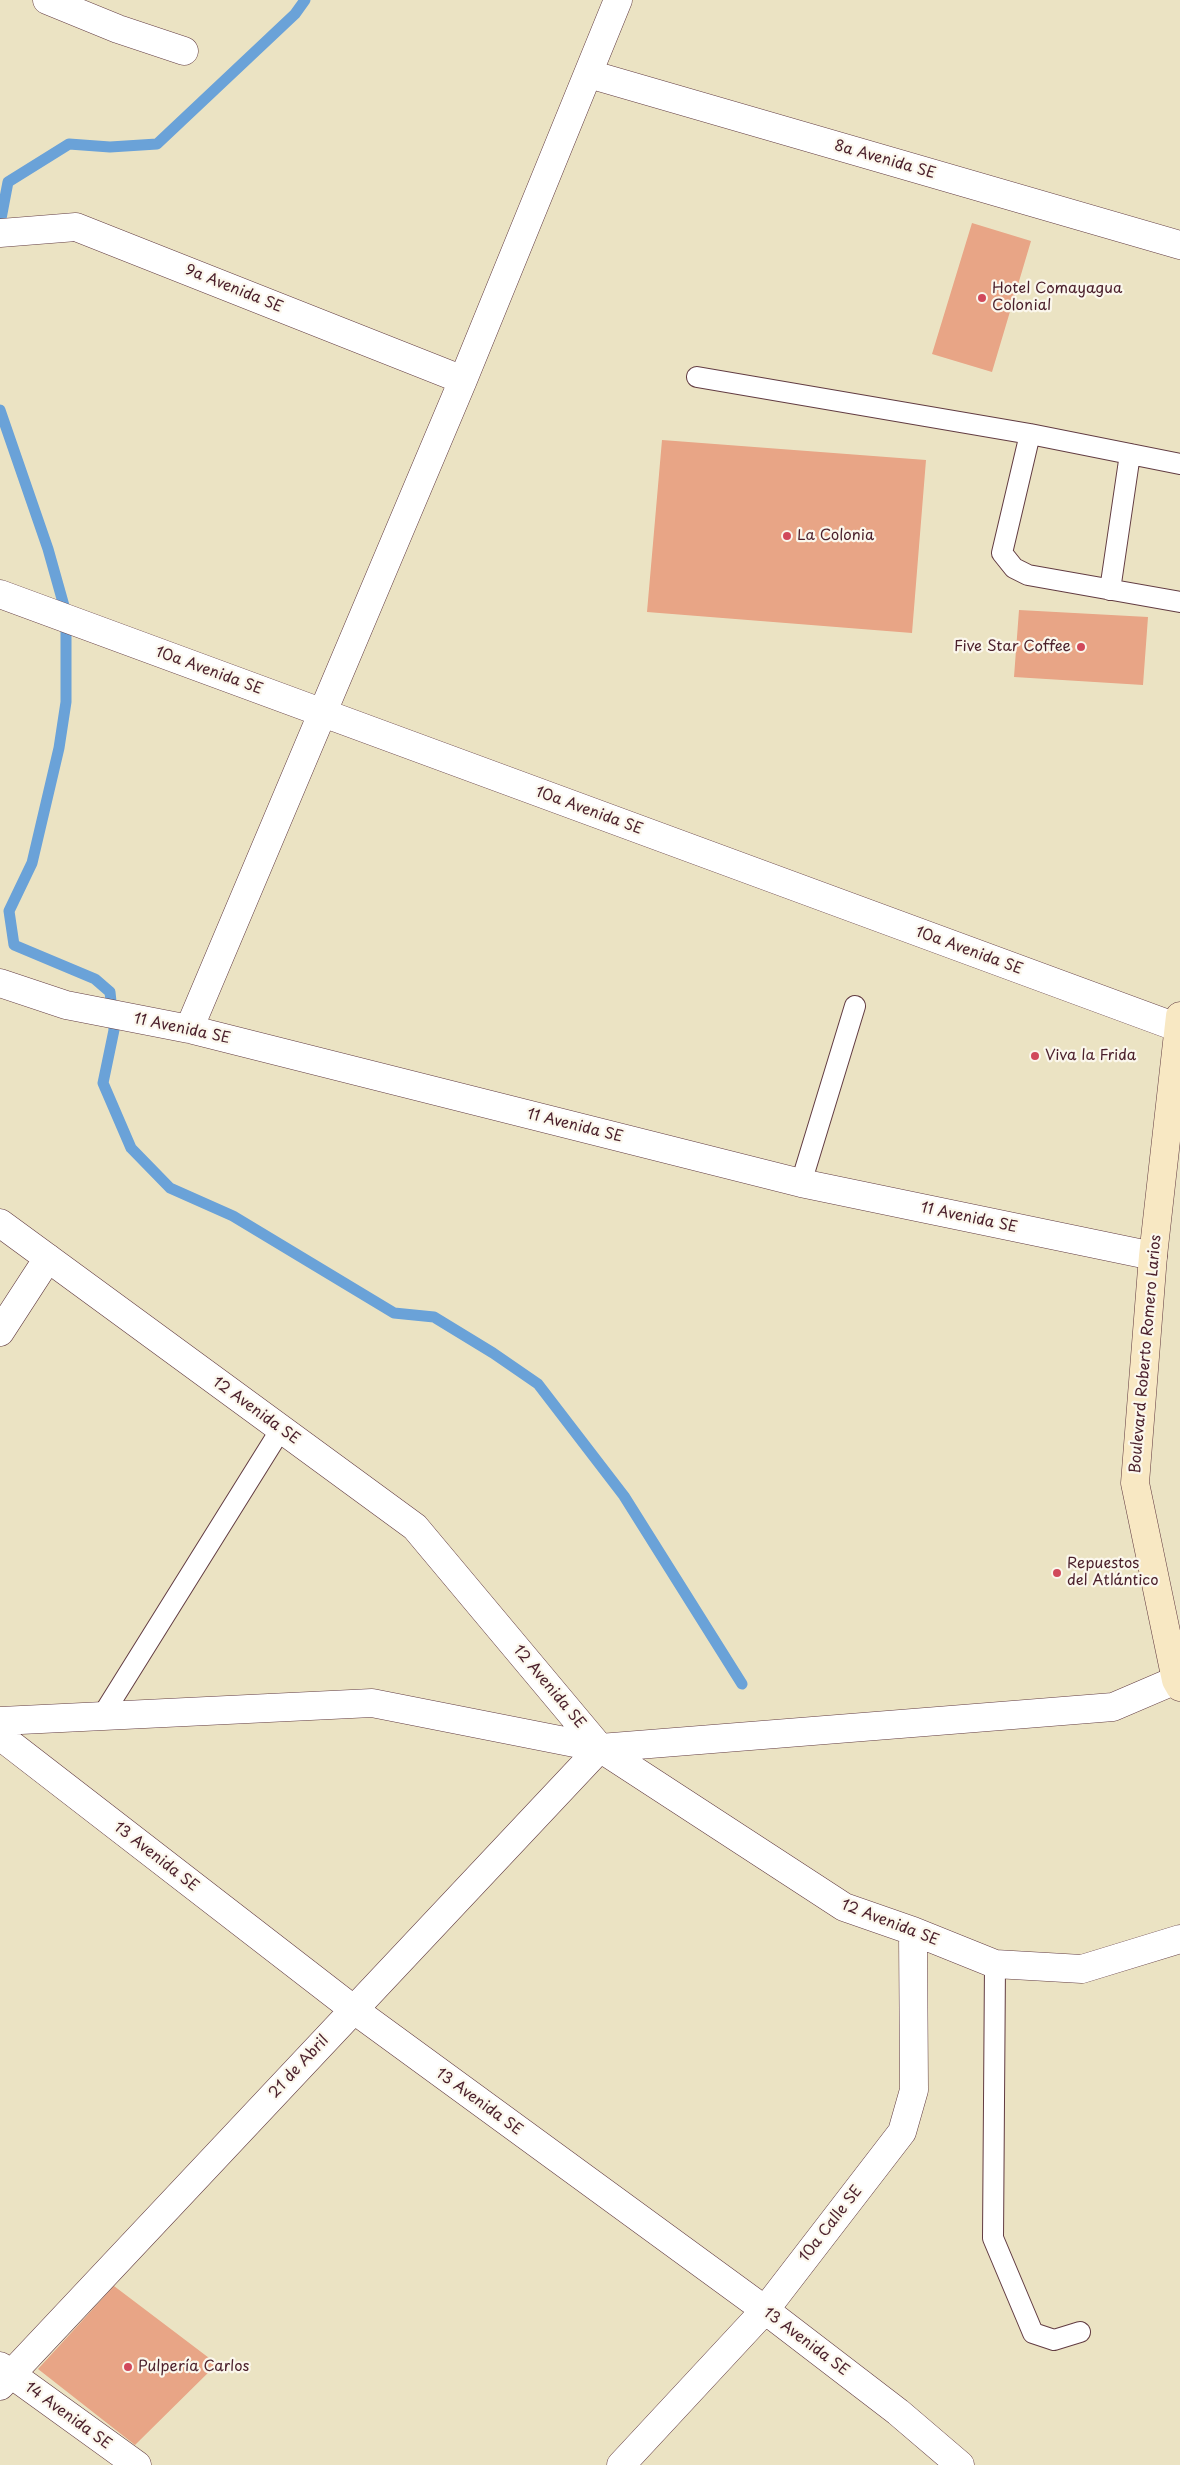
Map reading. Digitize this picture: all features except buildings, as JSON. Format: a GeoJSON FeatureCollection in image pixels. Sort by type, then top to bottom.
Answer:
{"type":"FeatureCollection","features":[{"type":"Feature","properties":{"kind":"main road","name":"Boulevard Roberto Romero Larios"},"geometry":{"type":"LineString","coordinates":[[1178,1684],[1135,1483],[1153,1256],[1179,1022]]}},
{"type":"Feature","properties":{"kind":"street"},"geometry":{"type":"LineString","coordinates":[[47,0],[105,11],[184,51]]}},
{"type":"Feature","properties":{"kind":"street"},"geometry":{"type":"LineString","coordinates":[[189,1030],[463,380],[618,0]]}},
{"type":"Feature","properties":{"kind":"street","name":"8a Avenida SE"},"geometry":{"type":"LineString","coordinates":[[589,74],[1180,245]]}},
{"type":"Feature","properties":{"kind":"street","name":"9a Avenida SE"},"geometry":{"type":"LineString","coordinates":[[12,232],[76,227],[463,380]]}},
{"type":"Feature","properties":{"kind":"street","name":"10a Avenida SE"},"geometry":{"type":"LineString","coordinates":[[0,594],[1179,1022]]}},
{"type":"Feature","properties":{"kind":"street","name":"11 Avenida SE"},"geometry":{"type":"LineString","coordinates":[[0,983],[66,1005],[189,1030],[801,1183],[1153,1256]]}},
{"type":"Feature","properties":{"kind":"street","name":"12 Avenida SE"},"geometry":{"type":"LineString","coordinates":[[0,1223],[415,1527],[600,1748],[844,1907],[913,1931],[995,1964],[1082,1970],[1180,1939]]}},
{"type":"Feature","properties":{"kind":"street"},"geometry":{"type":"LineString","coordinates":[[0,1332],[48,1258]]}},
{"type":"Feature","properties":{"kind":"street"},"geometry":{"type":"LineString","coordinates":[[0,1721],[372,1703],[600,1748],[1113,1708],[1178,1684]]}},
{"type":"Feature","properties":{"kind":"street","name":"13 Avenida SE"},"geometry":{"type":"LineString","coordinates":[[0,1736],[353,2009],[765,2310],[898,2412],[960,2465]]}},
{"type":"Feature","properties":{"kind":"street","name":"21 de Abril"},"geometry":{"type":"LineString","coordinates":[[4,2375],[600,1748]]}},
{"type":"Feature","properties":{"kind":"street","name":"10a Calle SE"},"geometry":{"type":"LineString","coordinates":[[621,2465],[765,2310],[902,2132],[914,2090],[913,1931]]}},
{"type":"Feature","properties":{"kind":"street","name":"14 Avenida SE"},"geometry":{"type":"LineString","coordinates":[[4,2375],[137,2465]]}},
{"type":"Feature","properties":{"kind":"lane"},"geometry":{"type":"LineString","coordinates":[[697,377],[1030,434],[1180,464]]}},
{"type":"Feature","properties":{"kind":"lane"},"geometry":{"type":"LineString","coordinates":[[1030,434],[1002,554],[1014,568],[1028,575],[1180,602]]}},
{"type":"Feature","properties":{"kind":"lane"},"geometry":{"type":"LineString","coordinates":[[1110,590],[1130,454]]}},
{"type":"Feature","properties":{"kind":"lane"},"geometry":{"type":"LineString","coordinates":[[801,1183],[855,1006]]}},
{"type":"Feature","properties":{"kind":"lane"},"geometry":{"type":"LineString","coordinates":[[102,1716],[281,1429]]}},
{"type":"Feature","properties":{"kind":"lane"},"geometry":{"type":"LineString","coordinates":[[995,1964],[994,2238],[1033,2333],[1054,2340],[1080,2332]]}},
{"type":"Feature","properties":{"kind":"waterway"},"geometry":{"type":"LineString","coordinates":[[0,224],[8,182],[69,144],[110,147],[157,144],[295,14],[305,0]]}},
{"type":"Feature","properties":{"kind":"waterway"},"geometry":{"type":"LineString","coordinates":[[0,410],[48,549],[66,613],[66,702],[59,748],[32,863],[9,911],[14,945],[95,979],[110,992],[114,1030],[103,1083],[131,1148],[170,1188],[233,1216],[394,1313],[434,1317],[493,1353],[538,1384],[624,1496],[742,1684]]}},
{"type":"Feature","properties":{"kind":"place","name":"Hotel Comayagua Colonial"},"geometry":{"type":"Point","coordinates":[982,298]}},
{"type":"Feature","properties":{"kind":"place","name":"La Colonia"},"geometry":{"type":"Point","coordinates":[787,536]}},
{"type":"Feature","properties":{"kind":"place","name":"Five Star Coffee"},"geometry":{"type":"Point","coordinates":[1081,647]}},
{"type":"Feature","properties":{"kind":"place","name":"Viva la Frida"},"geometry":{"type":"Point","coordinates":[1035,1056]}},
{"type":"Feature","properties":{"kind":"place","name":"Repuestos del Atlántico"},"geometry":{"type":"Point","coordinates":[1057,1573]}},
{"type":"Feature","properties":{"kind":"place","name":"Pulpería Carlos"},"geometry":{"type":"Point","coordinates":[128,2367]}}]}
